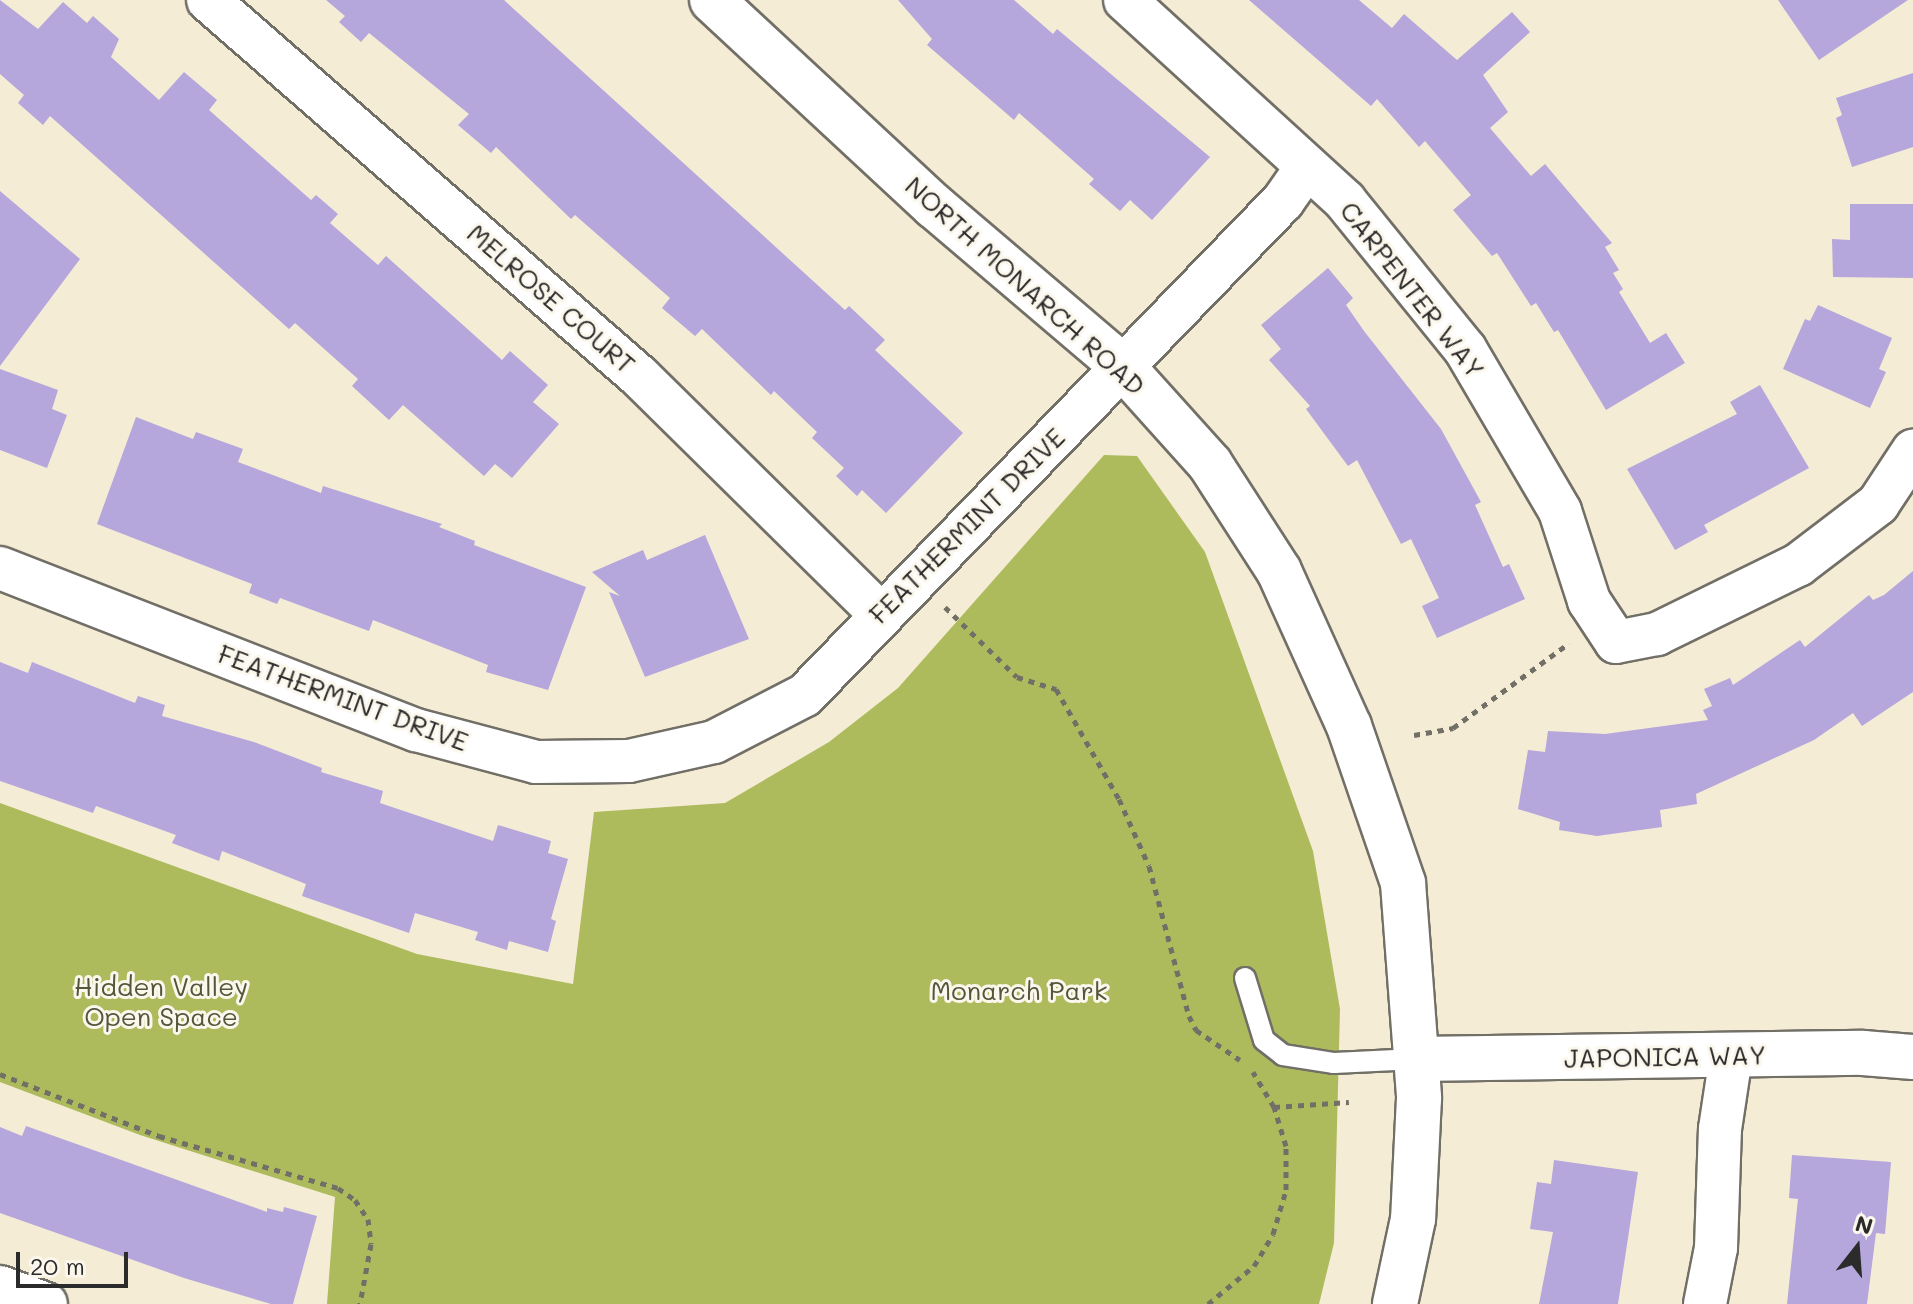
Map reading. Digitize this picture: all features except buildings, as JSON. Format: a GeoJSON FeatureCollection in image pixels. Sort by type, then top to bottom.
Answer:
{"type":"FeatureCollection","features":[{"type":"Feature","properties":{"kind":"street","name":"MELROSE COURT"},"geometry":{"type":"LineString","coordinates":[[208,0],[640,377],[880,614]]}},
{"type":"Feature","properties":{"kind":"street","name":"NORTH MONARCH ROAD"},"geometry":{"type":"LineString","coordinates":[[712,0],[934,206],[1121,365],[1210,464],[1279,571],[1349,726],[1403,883],[1416,1059],[1413,1219],[1395,1304]]}},
{"type":"Feature","properties":{"kind":"street","name":"CARPENTER WAY"},"geometry":{"type":"LineString","coordinates":[[1125,0],[1305,170],[1345,201],[1465,349],[1560,511],[1589,601],[1609,631]]}},
{"type":"Feature","properties":{"kind":"street","name":"FEATHERMINT DRIVE"},"geometry":{"type":"LineString","coordinates":[[0,568],[416,730],[536,762],[629,761],[714,742],[805,695],[880,614],[1283,201],[1305,170]]}},
{"type":"Feature","properties":{"kind":"street"},"geometry":{"type":"LineString","coordinates":[[1609,631],[1657,634],[1798,565],[1878,504],[1913,451]]}},
{"type":"Feature","properties":{"kind":"street","name":"JAPONICA WAY"},"geometry":{"type":"LineString","coordinates":[[1416,1059],[1863,1053],[1913,1057]]}},
{"type":"Feature","properties":{"kind":"street"},"geometry":{"type":"LineString","coordinates":[[1705,1304],[1716,1248],[1720,1129],[1731,1056]]}},
{"type":"Feature","properties":{"kind":"street"},"geometry":{"type":"LineString","coordinates":[[0,1287],[46,1304]]}},
{"type":"Feature","properties":{"kind":"lane"},"geometry":{"type":"LineString","coordinates":[[1245,978],[1264,1040],[1283,1055],[1319,1063],[1416,1059]]}},
{"type":"Feature","properties":{"kind":"path"},"geometry":{"type":"LineString","coordinates":[[916,578],[1017,677],[1056,689],[1119,799],[1149,866],[1196,1030],[1256,1075],[1274,1107],[1286,1146],[1286,1190],[1273,1234],[1254,1266],[1208,1304]]}},
{"type":"Feature","properties":{"kind":"path"},"geometry":{"type":"LineString","coordinates":[[1414,735],[1453,728],[1609,631]]}},
{"type":"Feature","properties":{"kind":"path"},"geometry":{"type":"LineString","coordinates":[[0,1074],[159,1136],[338,1188],[355,1200],[368,1219],[371,1244],[360,1304]]}},
{"type":"Feature","properties":{"kind":"path"},"geometry":{"type":"LineString","coordinates":[[1274,1107],[1349,1102]]}},
{"type":"Feature","properties":{"kind":"green space","name":"Monarch Park"},"geometry":{"type":"Polygon","coordinates":[[[1104,455],[1137,456],[1205,552],[1313,851],[1340,1009],[1334,1243],[1319,1304],[327,1304],[335,1197],[140,1135],[0,1082],[0,803],[417,954],[573,984],[594,812],[725,803],[829,742],[898,688],[1104,455]]]}},
{"type":"Feature","properties":{"kind":"park label","name":"Hidden Valley Open Space"},"geometry":{"type":"Point","coordinates":[161,1002]}}]}
